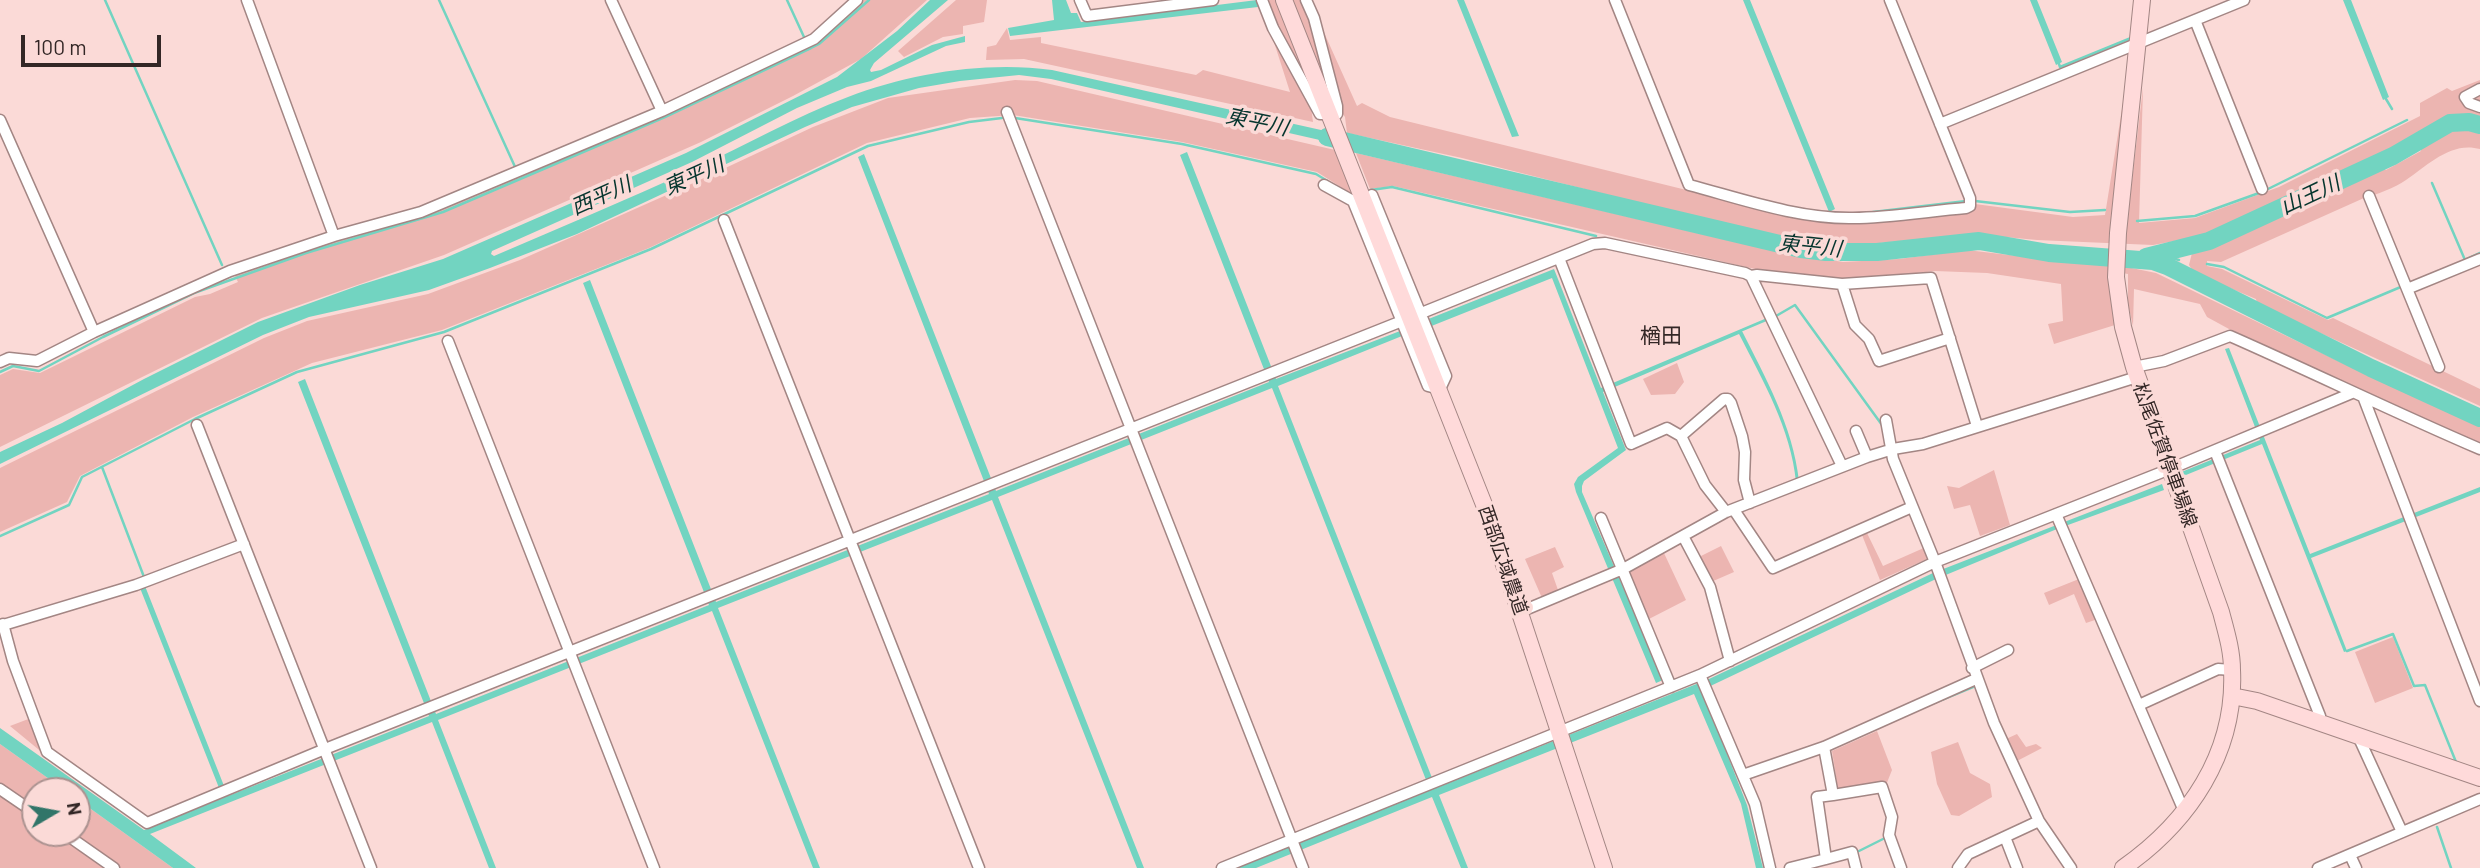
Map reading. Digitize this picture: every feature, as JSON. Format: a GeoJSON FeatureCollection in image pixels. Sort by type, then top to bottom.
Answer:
{"type":"FeatureCollection","features":[{"type":"Feature","properties":{"kind":"street"},"geometry":{"type":"LineString","coordinates":[[247,0],[334,236]]}},
{"type":"Feature","properties":{"kind":"street"},"geometry":{"type":"LineString","coordinates":[[611,0],[662,111]]}},
{"type":"Feature","properties":{"kind":"street"},"geometry":{"type":"LineString","coordinates":[[0,362],[9,358],[37,361],[94,332],[230,271],[334,236],[421,212],[662,111],[814,38],[857,0]]}},
{"type":"Feature","properties":{"kind":"street"},"geometry":{"type":"LineString","coordinates":[[1080,0],[1087,16],[1213,0]]}},
{"type":"Feature","properties":{"kind":"street"},"geometry":{"type":"LineString","coordinates":[[1262,0],[1273,29],[1320,114],[1337,114],[1314,18],[1306,0]]}},
{"type":"Feature","properties":{"kind":"street"},"geometry":{"type":"LineString","coordinates":[[1284,0],[1330,114]]}},
{"type":"Feature","properties":{"kind":"street"},"geometry":{"type":"LineString","coordinates":[[1615,0],[1689,185],[1787,211],[1827,217],[1854,219],[1966,208],[1970,198],[1890,0]]}},
{"type":"Feature","properties":{"kind":"street","name":"松尾佐賀停車場線"},"geometry":{"type":"LineString","coordinates":[[2123,868],[2141,856],[2168,831],[2196,797],[2219,755],[2232,696],[2230,646],[2221,612],[2135,372],[2123,327],[2116,276],[2141,0]]}},
{"type":"Feature","properties":{"kind":"street"},"geometry":{"type":"LineString","coordinates":[[1940,124],[2244,0]]}},
{"type":"Feature","properties":{"kind":"street"},"geometry":{"type":"LineString","coordinates":[[2195,20],[2262,189]]}},
{"type":"Feature","properties":{"kind":"street"},"geometry":{"type":"LineString","coordinates":[[2480,89],[2465,97],[2469,103],[2480,107]]}},
{"type":"Feature","properties":{"kind":"street"},"geometry":{"type":"LineString","coordinates":[[1007,112],[1303,868]]}},
{"type":"Feature","properties":{"kind":"street","name":"西部広域農道"},"geometry":{"type":"LineString","coordinates":[[1330,114],[1485,507],[1604,868]]}},
{"type":"Feature","properties":{"kind":"street"},"geometry":{"type":"LineString","coordinates":[[0,120],[94,332]]}},
{"type":"Feature","properties":{"kind":"street"},"geometry":{"type":"LineString","coordinates":[[1324,186],[1353,201],[1429,386],[1440,389],[1446,376],[1372,195]]}},
{"type":"Feature","properties":{"kind":"street"},"geometry":{"type":"LineString","coordinates":[[2368,196],[2439,367]]}},
{"type":"Feature","properties":{"kind":"street"},"geometry":{"type":"LineString","coordinates":[[724,220],[979,868]]}},
{"type":"Feature","properties":{"kind":"street"},"geometry":{"type":"LineString","coordinates":[[1419,314],[1593,244],[1605,243],[1751,276],[1842,284],[1931,278],[1977,426]]}},
{"type":"Feature","properties":{"kind":"street"},"geometry":{"type":"LineString","coordinates":[[1559,258],[1631,444],[1667,428],[1681,436],[1704,485],[1730,511],[1773,568],[1912,507]]}},
{"type":"Feature","properties":{"kind":"street"},"geometry":{"type":"LineString","coordinates":[[2407,289],[2480,258]]}},
{"type":"Feature","properties":{"kind":"street"},"geometry":{"type":"LineString","coordinates":[[1751,276],[1842,466]]}},
{"type":"Feature","properties":{"kind":"street"},"geometry":{"type":"LineString","coordinates":[[1842,284],[1855,326],[1869,339],[1879,361],[1950,338]]}},
{"type":"Feature","properties":{"kind":"street"},"geometry":{"type":"LineString","coordinates":[[244,544],[136,584],[2,625],[47,752],[147,822],[224,791],[328,756],[430,708],[573,659],[710,597],[853,548],[990,486],[1134,436],[1270,374],[1402,321]]}},
{"type":"Feature","properties":{"kind":"street"},"geometry":{"type":"LineString","coordinates":[[1520,612],[1617,572],[1730,511],[1842,466],[1977,426],[2230,336],[2340,385],[2364,399],[2480,449]]}},
{"type":"Feature","properties":{"kind":"street"},"geometry":{"type":"LineString","coordinates":[[447,341],[653,868]]}},
{"type":"Feature","properties":{"kind":"street"},"geometry":{"type":"LineString","coordinates":[[1222,868],[1701,677],[1936,565],[2059,521],[2170,469],[2217,456],[2260,432],[2352,393]]}},
{"type":"Feature","properties":{"kind":"street"},"geometry":{"type":"LineString","coordinates":[[1681,436],[1724,399],[1728,399],[1742,436],[1745,452],[1744,480],[1750,503]]}},
{"type":"Feature","properties":{"kind":"street"},"geometry":{"type":"LineString","coordinates":[[2364,399],[2480,701]]}},
{"type":"Feature","properties":{"kind":"street"},"geometry":{"type":"LineString","coordinates":[[1886,420],[1893,459],[1936,565],[1994,723],[2039,821],[2071,868]]}},
{"type":"Feature","properties":{"kind":"street"},"geometry":{"type":"LineString","coordinates":[[197,425],[371,868]]}},
{"type":"Feature","properties":{"kind":"street"},"geometry":{"type":"LineString","coordinates":[[1856,431],[1867,457]]}},
{"type":"Feature","properties":{"kind":"street"},"geometry":{"type":"LineString","coordinates":[[2217,456],[2320,716],[2318,722]]}},
{"type":"Feature","properties":{"kind":"street"},"geometry":{"type":"LineString","coordinates":[[1601,518],[1617,572],[1671,687]]}},
{"type":"Feature","properties":{"kind":"street"},"geometry":{"type":"LineString","coordinates":[[2059,521],[2184,811]]}},
{"type":"Feature","properties":{"kind":"street"},"geometry":{"type":"LineString","coordinates":[[1683,536],[1710,587],[1730,661]]}},
{"type":"Feature","properties":{"kind":"street"},"geometry":{"type":"LineString","coordinates":[[1743,775],[1824,747],[1974,673],[2008,650]]}},
{"type":"Feature","properties":{"kind":"street"},"geometry":{"type":"LineString","coordinates":[[2139,705],[2218,669],[2232,670]]}},
{"type":"Feature","properties":{"kind":"street"},"geometry":{"type":"LineString","coordinates":[[1701,677],[1755,804],[1770,868]]}},
{"type":"Feature","properties":{"kind":"street"},"geometry":{"type":"LineString","coordinates":[[2232,696],[2257,701],[2480,778]]}},
{"type":"Feature","properties":{"kind":"street"},"geometry":{"type":"LineString","coordinates":[[2358,736],[2402,832]]}},
{"type":"Feature","properties":{"kind":"street"},"geometry":{"type":"LineString","coordinates":[[1824,747],[1833,796]]}},
{"type":"Feature","properties":{"kind":"street"},"geometry":{"type":"LineString","coordinates":[[1826,859],[1817,797],[1882,787],[1892,817],[1889,835],[1900,868]]}},
{"type":"Feature","properties":{"kind":"street"},"geometry":{"type":"LineString","coordinates":[[0,789],[21,803]]}},
{"type":"Feature","properties":{"kind":"street"},"geometry":{"type":"LineString","coordinates":[[2318,868],[2480,799]]}},
{"type":"Feature","properties":{"kind":"street"},"geometry":{"type":"LineString","coordinates":[[1958,868],[1968,854],[2039,821]]}},
{"type":"Feature","properties":{"kind":"street"},"geometry":{"type":"LineString","coordinates":[[2005,837],[2017,868]]}},
{"type":"Feature","properties":{"kind":"street"},"geometry":{"type":"LineString","coordinates":[[84,847],[114,868]]}},
{"type":"Feature","properties":{"kind":"street"},"geometry":{"type":"LineString","coordinates":[[2350,855],[2356,868]]}},
{"type":"Feature","properties":{"kind":"street"},"geometry":{"type":"LineString","coordinates":[[1790,868],[1826,859],[1854,860]]}},
{"type":"Feature","properties":{"kind":"shaded area"},"geometry":{"type":"Polygon","coordinates":[[[864,0],[927,0],[861,59],[701,142],[444,255],[262,318],[0,447],[0,375],[13,369],[40,373],[195,297],[210,294],[238,282],[233,272],[421,216],[817,42],[864,0]]]}},
{"type":"Feature","properties":{"kind":"shaded area"},"geometry":{"type":"Polygon","coordinates":[[[956,0],[987,0],[984,22],[963,26],[963,34],[943,37],[904,57],[898,51],[956,0]]]}},
{"type":"Feature","properties":{"kind":"shaded area"},"geometry":{"type":"Polygon","coordinates":[[[1266,0],[1302,0],[1322,28],[1357,106],[1362,103],[1390,117],[1792,216],[1852,222],[1975,204],[2073,217],[2105,215],[2126,84],[2125,239],[2143,88],[2139,223],[2195,218],[2279,187],[2420,116],[2420,103],[2447,88],[2452,91],[2480,80],[2480,118],[2449,117],[2378,157],[2214,234],[2153,245],[1973,234],[1859,245],[1812,243],[1766,235],[1462,158],[1347,133],[1345,117],[1329,94],[1311,107],[1313,122],[1024,59],[986,60],[987,47],[996,45],[1007,28],[1010,40],[1041,37],[1041,43],[1196,75],[1203,70],[1290,92],[1272,36],[1266,0]]]}},
{"type":"Feature","properties":{"kind":"shaded area"},"geometry":{"type":"Polygon","coordinates":[[[1015,80],[1037,81],[1335,150],[1352,194],[1317,172],[1182,142],[1013,115],[970,118],[867,143],[649,248],[442,330],[312,363],[193,417],[80,476],[67,502],[0,532],[0,468],[264,338],[307,321],[428,294],[520,260],[813,127],[888,98],[1015,80]]]}},
{"type":"Feature","properties":{"kind":"shaded area"},"geometry":{"type":"Polygon","coordinates":[[[2469,127],[2480,130],[2480,149],[2469,147],[2450,151],[2391,188],[2221,262],[2207,261],[2207,266],[2222,269],[2328,320],[2333,318],[2480,389],[2480,406],[2257,304],[2256,299],[2194,273],[2189,265],[2192,253],[2380,167],[2386,170],[2421,151],[2420,147],[2449,130],[2469,127]]]}},
{"type":"Feature","properties":{"kind":"shaded area"},"geometry":{"type":"Polygon","coordinates":[[[1356,153],[1774,251],[1843,262],[1899,259],[1967,250],[2060,261],[2107,263],[2156,273],[2363,373],[2480,425],[2480,444],[2229,329],[2207,317],[2200,304],[2134,289],[2133,326],[2128,304],[2128,274],[2110,271],[2115,325],[2054,344],[2048,324],[2063,321],[2061,284],[1987,273],[1935,271],[1844,281],[1755,269],[1393,186],[1370,189],[1356,153]]]}},
{"type":"Feature","properties":{"kind":"shaded area"},"geometry":{"type":"Polygon","coordinates":[[[1677,363],[1684,382],[1675,394],[1651,395],[1643,379],[1677,363]]]}},
{"type":"Feature","properties":{"kind":"shaded area"},"geometry":{"type":"Polygon","coordinates":[[[1994,470],[2010,525],[1980,536],[1970,505],[1954,509],[1947,486],[1959,488],[1994,470]]]}},
{"type":"Feature","properties":{"kind":"shaded area"},"geometry":{"type":"Polygon","coordinates":[[[1867,533],[1883,566],[1926,547],[1927,559],[1880,580],[1862,535],[1867,533]]]}},
{"type":"Feature","properties":{"kind":"shaded area"},"geometry":{"type":"Polygon","coordinates":[[[1721,546],[1734,572],[1711,582],[1697,558],[1721,546]]]}},
{"type":"Feature","properties":{"kind":"shaded area"},"geometry":{"type":"Polygon","coordinates":[[[1555,547],[1564,567],[1552,573],[1558,590],[1542,598],[1525,559],[1555,547]]]}},
{"type":"Feature","properties":{"kind":"shaded area"},"geometry":{"type":"Polygon","coordinates":[[[1663,551],[1686,600],[1647,620],[1626,571],[1663,551]]]}},
{"type":"Feature","properties":{"kind":"shaded area"},"geometry":{"type":"Polygon","coordinates":[[[2079,579],[2095,620],[2086,623],[2074,594],[2049,605],[2044,593],[2079,579]]]}},
{"type":"Feature","properties":{"kind":"shaded area"},"geometry":{"type":"Polygon","coordinates":[[[2393,637],[2413,688],[2375,703],[2355,652],[2393,637]]]}},
{"type":"Feature","properties":{"kind":"shaded area"},"geometry":{"type":"Polygon","coordinates":[[[31,718],[44,754],[10,726],[31,718]]]}},
{"type":"Feature","properties":{"kind":"shaded area"},"geometry":{"type":"Polygon","coordinates":[[[1877,731],[1892,770],[1886,785],[1838,789],[1832,751],[1877,731]]]}},
{"type":"Feature","properties":{"kind":"shaded area"},"geometry":{"type":"Polygon","coordinates":[[[2017,734],[2026,747],[2036,744],[2042,748],[2017,761],[2006,739],[2017,734]]]}},
{"type":"Feature","properties":{"kind":"shaded area"},"geometry":{"type":"Polygon","coordinates":[[[1958,742],[1970,773],[1990,784],[1992,797],[1959,816],[1951,815],[1937,784],[1931,752],[1958,742]]]}},
{"type":"Feature","properties":{"kind":"shaded area"},"geometry":{"type":"Polygon","coordinates":[[[0,744],[46,777],[21,777],[21,847],[91,847],[91,809],[173,868],[0,868],[0,744]]]}},
{"type":"Feature","properties":{"kind":"water","name":"西平川"},"geometry":{"type":"Polygon","coordinates":[[[930,0],[948,0],[874,63],[871,72],[881,70],[932,45],[965,36],[965,42],[946,46],[871,81],[847,87],[797,108],[692,162],[492,251],[491,254],[494,256],[694,169],[828,105],[897,81],[949,71],[1001,67],[1052,70],[1330,132],[1333,143],[1051,79],[1019,75],[919,88],[852,107],[577,234],[490,268],[429,290],[309,317],[263,335],[0,464],[0,452],[258,322],[360,285],[443,259],[686,153],[837,77],[897,31],[930,0]]]}},
{"type":"Feature","properties":{"kind":"water"},"geometry":{"type":"Polygon","coordinates":[[[1052,0],[1066,0],[1071,13],[1077,13],[1081,22],[1257,0],[1258,7],[1010,36],[1008,28],[1054,20],[1052,0]]]}},
{"type":"Feature","properties":{"kind":"water"},"geometry":{"type":"Polygon","coordinates":[[[1457,0],[1464,0],[1519,136],[1512,137],[1457,0]]]}},
{"type":"Feature","properties":{"kind":"water"},"geometry":{"type":"Polygon","coordinates":[[[1743,0],[1750,0],[1835,209],[1829,212],[1743,0]]]}},
{"type":"Feature","properties":{"kind":"water"},"geometry":{"type":"Polygon","coordinates":[[[2030,0],[2037,0],[2062,62],[2056,65],[2030,0]]]}},
{"type":"Feature","properties":{"kind":"water"},"geometry":{"type":"Polygon","coordinates":[[[2343,0],[2351,0],[2389,97],[2383,100],[2343,0]]]}},
{"type":"Feature","properties":{"kind":"water"},"geometry":{"type":"Polygon","coordinates":[[[1187,152],[1276,379],[1400,331],[1402,336],[1278,386],[1436,788],[1709,679],[1933,573],[2162,484],[2164,490],[2057,529],[1936,579],[1702,690],[1747,805],[1763,868],[1756,868],[1741,804],[1694,694],[1439,795],[1468,868],[1461,868],[1432,797],[1256,868],[1235,868],[1430,790],[1272,388],[998,497],[1144,868],[1137,868],[992,500],[718,608],[820,868],[813,868],[712,611],[438,720],[496,868],[489,868],[432,722],[150,834],[196,868],[173,868],[91,809],[91,792],[144,830],[223,798],[140,588],[145,586],[228,796],[429,716],[298,382],[305,379],[436,714],[709,605],[583,283],[590,280],[716,602],[989,494],[858,157],[864,154],[996,491],[1269,382],[1180,155],[1187,152]]]}},
{"type":"Feature","properties":{"kind":"water"},"geometry":{"type":"Polygon","coordinates":[[[1554,269],[1601,388],[1741,329],[1777,402],[1796,461],[1799,481],[1796,482],[1782,424],[1739,334],[1603,392],[1626,450],[1584,481],[1582,492],[1663,680],[1656,683],[1576,492],[1574,484],[1578,477],[1618,448],[1552,278],[1429,327],[1426,320],[1554,269]]]}},
{"type":"Feature","properties":{"kind":"water"},"geometry":{"type":"Polygon","coordinates":[[[2229,348],[2310,554],[2480,487],[2480,492],[2311,558],[2347,651],[2344,652],[2262,444],[2181,477],[2179,473],[2260,440],[2225,349],[2229,348]]]}},
{"type":"Feature","properties":{"kind":"water"},"geometry":{"type":"Polygon","coordinates":[[[0,728],[69,777],[46,777],[0,744],[0,728]]]}},
{"type":"Feature","properties":{"kind":"waterway"},"geometry":{"type":"LineString","coordinates":[[105,0],[222,265]]}},
{"type":"Feature","properties":{"kind":"waterway"},"geometry":{"type":"LineString","coordinates":[[439,0],[516,169]]}},
{"type":"Feature","properties":{"kind":"waterway"},"geometry":{"type":"LineString","coordinates":[[787,0],[804,37]]}},
{"type":"Feature","properties":{"kind":"waterway"},"geometry":{"type":"LineString","coordinates":[[0,372],[13,366],[39,371],[194,293],[306,253],[443,212],[665,117],[819,44],[869,0]]}},
{"type":"Feature","properties":{"kind":"waterway"},"geometry":{"type":"LineString","coordinates":[[2059,64],[2060,67],[2131,38]]}},
{"type":"Feature","properties":{"kind":"waterway"},"geometry":{"type":"LineString","coordinates":[[2386,99],[2392,109]]}},
{"type":"Feature","properties":{"kind":"waterway"},"geometry":{"type":"LineString","coordinates":[[0,536],[69,505],[82,477],[195,419],[297,372],[444,332],[651,249],[868,146],[969,122],[1002,118]]}},
{"type":"Feature","properties":{"kind":"waterway"},"geometry":{"type":"LineString","coordinates":[[1015,118],[1182,144],[1316,174],[1329,182]]}},
{"type":"Feature","properties":{"kind":"waterway"},"geometry":{"type":"LineString","coordinates":[[2266,190],[2407,120]]}},
{"type":"Feature","properties":{"kind":"waterway","name":"山王川"},"geometry":{"type":"LineString","coordinates":[[2146,257],[2209,241],[2393,156],[2450,123],[2469,122],[2480,125]]}},
{"type":"Feature","properties":{"kind":"waterway","name":"東平川"},"geometry":{"type":"LineString","coordinates":[[1327,137],[1801,249],[1877,252],[1979,241],[2049,253],[2153,261],[2371,368],[2480,418]]}},
{"type":"Feature","properties":{"kind":"waterway"},"geometry":{"type":"LineString","coordinates":[[2432,183],[2465,260],[2480,253]]}},
{"type":"Feature","properties":{"kind":"waterway"},"geometry":{"type":"LineString","coordinates":[[1371,190],[1392,187],[1596,236]]}},
{"type":"Feature","properties":{"kind":"waterway"},"geometry":{"type":"LineString","coordinates":[[2137,221],[2195,216],[2259,193]]}},
{"type":"Feature","properties":{"kind":"waterway"},"geometry":{"type":"LineString","coordinates":[[1873,212],[1966,201]]}},
{"type":"Feature","properties":{"kind":"waterway"},"geometry":{"type":"LineString","coordinates":[[1975,201],[2070,212],[2105,210]]}},
{"type":"Feature","properties":{"kind":"waterway"},"geometry":{"type":"LineString","coordinates":[[2160,255],[2179,260]]}},
{"type":"Feature","properties":{"kind":"waterway"},"geometry":{"type":"LineString","coordinates":[[2207,264],[2224,267],[2327,318],[2403,286]]}},
{"type":"Feature","properties":{"kind":"waterway"},"geometry":{"type":"LineString","coordinates":[[1776,316],[1795,305],[1882,425]]}},
{"type":"Feature","properties":{"kind":"waterway"},"geometry":{"type":"LineString","coordinates":[[1742,330],[1768,319]]}},
{"type":"Feature","properties":{"kind":"waterway"},"geometry":{"type":"LineString","coordinates":[[102,467],[144,577]]}},
{"type":"Feature","properties":{"kind":"waterway"},"geometry":{"type":"LineString","coordinates":[[2347,651],[2393,634],[2414,686],[2425,685],[2456,762]]}},
{"type":"Feature","properties":{"kind":"waterway"},"geometry":{"type":"LineString","coordinates":[[1934,703],[1973,687]]}},
{"type":"Feature","properties":{"kind":"waterway"},"geometry":{"type":"LineString","coordinates":[[2437,827],[2451,868]]}},
{"type":"Feature","properties":{"kind":"waterway"},"geometry":{"type":"LineString","coordinates":[[1857,852],[1885,838]]}},
{"type":"Feature","properties":{"kind":"district","name":"楢田"},"geometry":{"type":"Point","coordinates":[1661,336]}}]}
